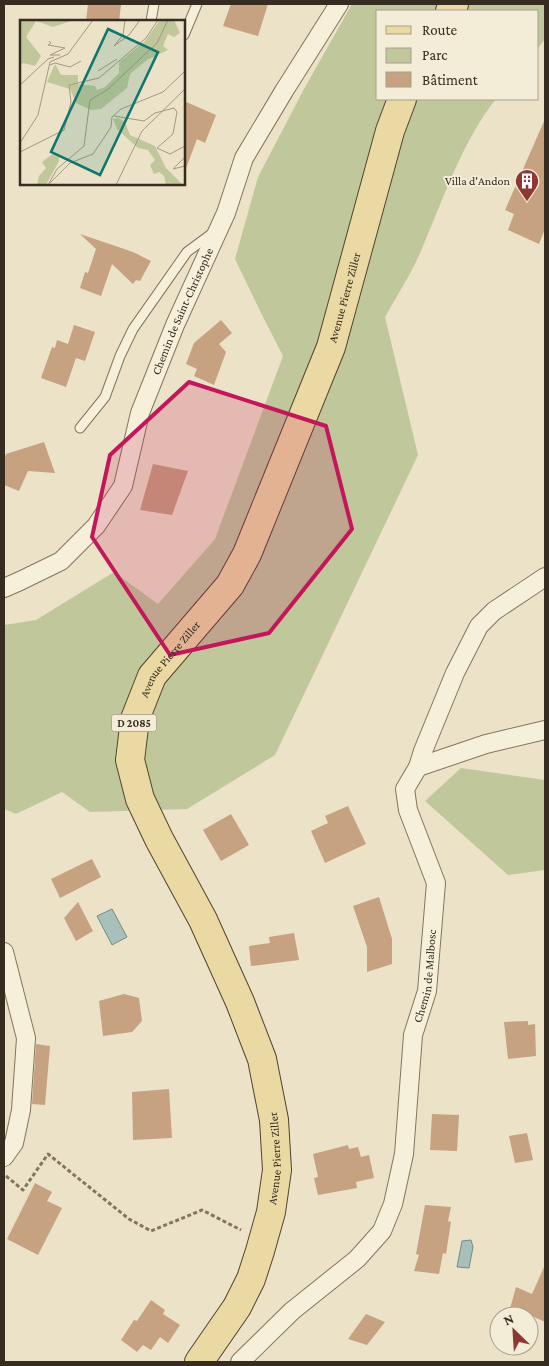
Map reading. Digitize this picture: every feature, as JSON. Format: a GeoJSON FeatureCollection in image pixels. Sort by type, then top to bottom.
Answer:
{"type":"FeatureCollection","features":[{"type":"Feature","properties":{"kind":"main road","name":"Avenue Pierre Ziller"},"geometry":{"type":"LineString","coordinates":[[199,1362],[237,1307],[260,1251],[271,1212],[277,1170],[274,1120],[262,1059],[240,1002],[203,920],[159,839],[140,799],[130,760],[135,719],[152,676],[230,585],[247,554],[332,347],[390,131],[402,100]]}},
{"type":"Feature","properties":{"kind":"street","name":"Chemin de Saint-Christophe"},"geometry":{"type":"LineString","coordinates":[[4,588],[61,561],[96,526],[123,486],[140,413],[176,325],[226,213],[244,158],[284,90],[339,4]]}},
{"type":"Feature","properties":{"kind":"street","name":"Chemin de Malbosc"},"geometry":{"type":"LineString","coordinates":[[240,1362],[292,1311],[358,1259],[382,1231],[393,1204],[404,1154],[413,1035],[427,991],[436,883],[408,810],[406,789],[418,768],[455,673],[479,626],[494,611],[545,577]]}},
{"type":"Feature","properties":{"kind":"street"},"geometry":{"type":"LineString","coordinates":[[418,768],[486,744],[545,730]]}},
{"type":"Feature","properties":{"kind":"street"},"geometry":{"type":"LineString","coordinates":[[4,952],[26,1038],[21,1110],[14,1143],[4,1157]]}},
{"type":"Feature","properties":{"kind":"lane"},"geometry":{"type":"LineString","coordinates":[[151,20],[154,4]]}},
{"type":"Feature","properties":{"kind":"lane"},"geometry":{"type":"LineString","coordinates":[[185,33],[197,4]]}},
{"type":"Feature","properties":{"kind":"lane"},"geometry":{"type":"LineString","coordinates":[[80,428],[105,397],[120,356],[133,329],[187,252],[218,229]]}},
{"type":"Feature","properties":{"kind":"path"},"geometry":{"type":"LineString","coordinates":[[4,1174],[23,1190],[48,1154],[129,1219],[151,1231],[202,1210],[244,1231]]}},
{"type":"Feature","properties":{"kind":"highlighted area"},"geometry":{"type":"Polygon","coordinates":[[[189,382],[326,426],[352,529],[269,633],[170,655],[92,537],[110,455],[189,382]]]}},
{"type":"Feature","properties":{"kind":"green space"},"geometry":{"type":"Polygon","coordinates":[[[352,4],[545,4],[545,39],[539,47],[539,10],[376,10],[376,100],[495,100],[484,115],[464,151],[419,255],[385,317],[418,455],[275,755],[187,809],[90,812],[62,792],[16,814],[4,809],[4,625],[36,620],[114,572],[158,604],[215,539],[283,356],[235,259],[258,177],[304,89],[352,4]]]}},
{"type":"Feature","properties":{"kind":"green space"},"geometry":{"type":"Polygon","coordinates":[[[461,768],[545,780],[545,870],[508,875],[425,801],[461,768]]]}},
{"type":"Feature","properties":{"kind":"water"},"geometry":{"type":"Polygon","coordinates":[[[112,909],[127,937],[112,945],[97,916],[112,909]]]}},
{"type":"Feature","properties":{"kind":"water"},"geometry":{"type":"Polygon","coordinates":[[[471,1240],[473,1247],[469,1268],[457,1267],[462,1241],[471,1240]]]}},
{"type":"Feature","properties":{"kind":"building"},"geometry":{"type":"Polygon","coordinates":[[[88,4],[121,5],[119,20],[86,20],[88,4]]]}},
{"type":"Feature","properties":{"kind":"building"},"geometry":{"type":"Polygon","coordinates":[[[231,4],[268,4],[258,36],[223,26],[231,4]]]}},
{"type":"Feature","properties":{"kind":"building"},"geometry":{"type":"Polygon","coordinates":[[[185,101],[216,115],[205,143],[197,139],[185,171],[185,101]]]}},
{"type":"Feature","properties":{"kind":"building","name":"Villa d'Andon"},"geometry":{"type":"Polygon","coordinates":[[[545,119],[545,229],[539,244],[508,230],[514,214],[505,210],[545,119]]]}},
{"type":"Feature","properties":{"kind":"building"},"geometry":{"type":"Polygon","coordinates":[[[80,234],[133,252],[151,261],[140,281],[136,280],[133,284],[112,264],[101,296],[80,288],[85,272],[88,273],[96,249],[80,234]]]}},
{"type":"Feature","properties":{"kind":"building"},"geometry":{"type":"Polygon","coordinates":[[[221,320],[232,333],[219,344],[226,352],[214,385],[194,376],[197,369],[186,364],[194,343],[221,320]]]}},
{"type":"Feature","properties":{"kind":"building"},"geometry":{"type":"Polygon","coordinates":[[[74,325],[95,332],[85,361],[76,358],[66,387],[41,378],[52,347],[55,348],[57,340],[68,344],[74,325]]]}},
{"type":"Feature","properties":{"kind":"building"},"geometry":{"type":"Polygon","coordinates":[[[44,442],[55,473],[28,471],[19,491],[4,485],[4,460],[6,454],[44,442]]]}},
{"type":"Feature","properties":{"kind":"building"},"geometry":{"type":"Polygon","coordinates":[[[153,464],[188,471],[172,515],[140,510],[153,464]]]}},
{"type":"Feature","properties":{"kind":"building"},"geometry":{"type":"Polygon","coordinates":[[[348,806],[366,844],[325,863],[311,831],[328,823],[325,816],[348,806]]]}},
{"type":"Feature","properties":{"kind":"building"},"geometry":{"type":"Polygon","coordinates":[[[231,814],[249,845],[221,861],[203,830],[231,814]]]}},
{"type":"Feature","properties":{"kind":"building"},"geometry":{"type":"Polygon","coordinates":[[[92,859],[101,877],[60,898],[51,879],[92,859]]]}},
{"type":"Feature","properties":{"kind":"building"},"geometry":{"type":"Polygon","coordinates":[[[379,897],[392,939],[392,964],[367,972],[367,947],[353,906],[379,897]]]}},
{"type":"Feature","properties":{"kind":"building"},"geometry":{"type":"Polygon","coordinates":[[[78,902],[93,931],[76,941],[64,918],[78,902]]]}},
{"type":"Feature","properties":{"kind":"building"},"geometry":{"type":"Polygon","coordinates":[[[294,933],[299,960],[251,966],[249,946],[270,943],[269,937],[294,933]]]}},
{"type":"Feature","properties":{"kind":"building"},"geometry":{"type":"Polygon","coordinates":[[[124,994],[139,998],[142,1021],[132,1032],[103,1036],[99,1001],[124,994]]]}},
{"type":"Feature","properties":{"kind":"building"},"geometry":{"type":"Polygon","coordinates":[[[528,1021],[528,1025],[535,1024],[536,1056],[508,1059],[504,1022],[528,1021]]]}},
{"type":"Feature","properties":{"kind":"building"},"geometry":{"type":"Polygon","coordinates":[[[36,1044],[50,1046],[45,1105],[32,1104],[36,1044]]]}},
{"type":"Feature","properties":{"kind":"building"},"geometry":{"type":"Polygon","coordinates":[[[169,1089],[172,1138],[133,1140],[132,1092],[169,1089]]]}},
{"type":"Feature","properties":{"kind":"building"},"geometry":{"type":"Polygon","coordinates":[[[432,1114],[459,1115],[457,1151],[430,1150],[432,1114]]]}},
{"type":"Feature","properties":{"kind":"building"},"geometry":{"type":"Polygon","coordinates":[[[527,1133],[533,1160],[515,1163],[509,1136],[527,1133]]]}},
{"type":"Feature","properties":{"kind":"building"},"geometry":{"type":"Polygon","coordinates":[[[348,1145],[349,1149],[358,1147],[361,1157],[369,1155],[374,1178],[356,1182],[357,1188],[318,1195],[314,1178],[318,1177],[313,1154],[348,1145]]]}},
{"type":"Feature","properties":{"kind":"building"},"geometry":{"type":"Polygon","coordinates":[[[35,1183],[52,1192],[47,1201],[62,1208],[38,1255],[7,1239],[35,1183]]]}},
{"type":"Feature","properties":{"kind":"building"},"geometry":{"type":"Polygon","coordinates":[[[425,1205],[451,1207],[448,1221],[451,1222],[446,1254],[443,1253],[439,1274],[414,1271],[419,1255],[416,1254],[425,1205]]]}},
{"type":"Feature","properties":{"kind":"building"},"geometry":{"type":"Polygon","coordinates":[[[545,1265],[545,1322],[539,1319],[539,1306],[511,1306],[516,1287],[532,1294],[545,1265]]]}},
{"type":"Feature","properties":{"kind":"building"},"geometry":{"type":"Polygon","coordinates":[[[151,1300],[165,1310],[163,1314],[180,1325],[168,1343],[160,1337],[151,1350],[143,1345],[137,1352],[121,1340],[134,1320],[137,1321],[151,1300]]]}},
{"type":"Feature","properties":{"kind":"building"},"geometry":{"type":"Polygon","coordinates":[[[366,1314],[385,1322],[367,1345],[348,1339],[366,1314]]]}},
{"type":"Feature","properties":{"kind":"place","name":"Villa d'Andon"},"geometry":{"type":"Point","coordinates":[527,202]}}]}
